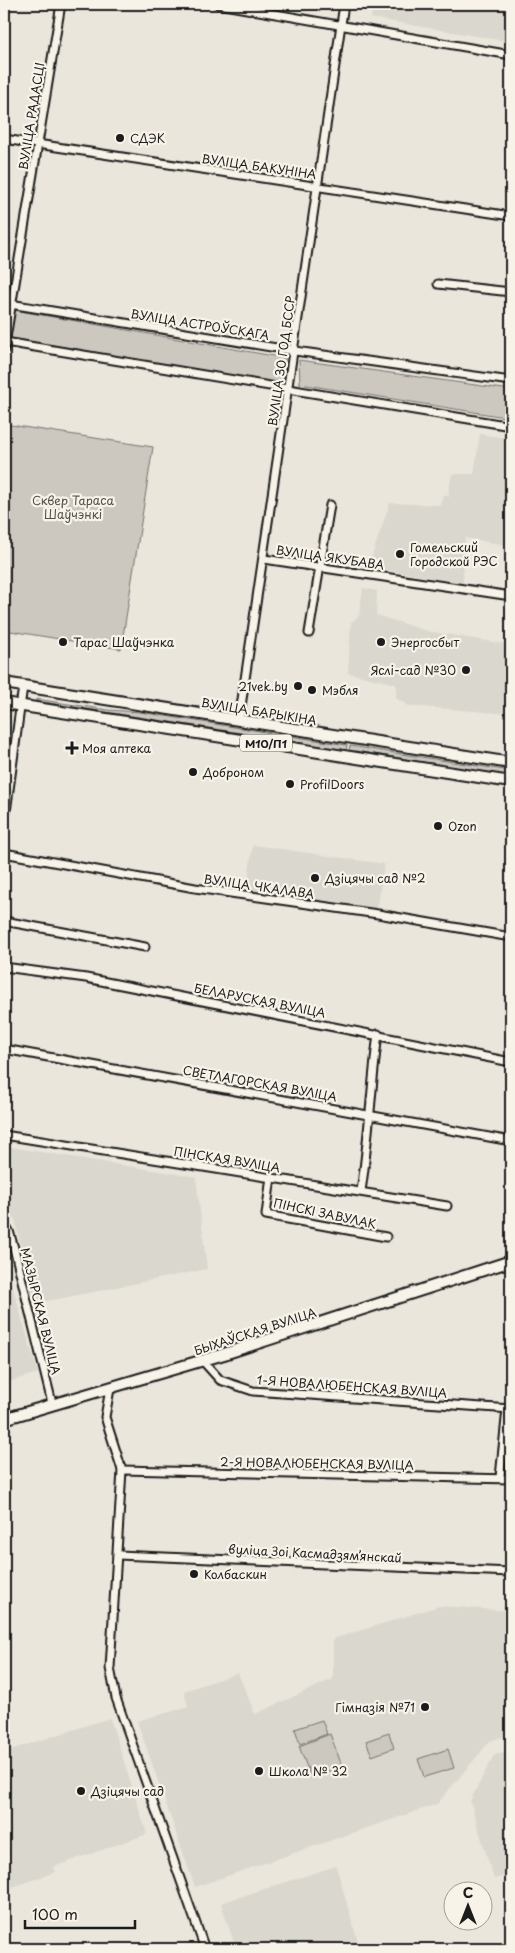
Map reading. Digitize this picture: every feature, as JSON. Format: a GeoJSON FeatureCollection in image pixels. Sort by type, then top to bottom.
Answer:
{"type":"FeatureCollection","features":[{"type":"Feature","properties":{"kind":"main road","name":"ВУЛІЦА БАРЫКІНА"},"geometry":{"type":"LineString","coordinates":[[4,684],[511,763]]}},
{"type":"Feature","properties":{"kind":"main road","name":"М10/П1"},"geometry":{"type":"LineString","coordinates":[[4,703],[511,782]]}},
{"type":"Feature","properties":{"kind":"main road","name":"БЫХАЎСКАЯ ВУЛІЦА"},"geometry":{"type":"LineString","coordinates":[[4,1419],[52,1403],[110,1388],[202,1360],[511,1261]]}},
{"type":"Feature","properties":{"kind":"street","name":"ВУЛІЦА РАДАСЦІ"},"geometry":{"type":"LineString","coordinates":[[4,350],[8,303],[38,144],[61,4]]}},
{"type":"Feature","properties":{"kind":"street"},"geometry":{"type":"LineString","coordinates":[[218,4],[511,56]]}},
{"type":"Feature","properties":{"kind":"street","name":"ВУЛІЦА 30 ГОД БССР"},"geometry":{"type":"LineString","coordinates":[[239,720],[295,351],[316,185],[344,4]]}},
{"type":"Feature","properties":{"kind":"street","name":"ВУЛІЦА БАКУНІНА"},"geometry":{"type":"LineString","coordinates":[[4,139],[511,216]]}},
{"type":"Feature","properties":{"kind":"street"},"geometry":{"type":"LineString","coordinates":[[438,284],[511,292]]}},
{"type":"Feature","properties":{"kind":"street","name":"ВУЛІЦА АСТРОЎСКАГА"},"geometry":{"type":"LineString","coordinates":[[8,303],[295,351],[511,381]]}},
{"type":"Feature","properties":{"kind":"street"},"geometry":{"type":"LineString","coordinates":[[5,342],[511,426]]}},
{"type":"Feature","properties":{"kind":"street"},"geometry":{"type":"LineString","coordinates":[[310,633],[330,505]]}},
{"type":"Feature","properties":{"kind":"street","name":"ВУЛІЦА ЯКУБАВА"},"geometry":{"type":"LineString","coordinates":[[264,559],[511,596]]}},
{"type":"Feature","properties":{"kind":"street"},"geometry":{"type":"LineString","coordinates":[[4,827],[23,686]]}},
{"type":"Feature","properties":{"kind":"street","name":"ВУЛІЦА ЧКАЛАВА"},"geometry":{"type":"LineString","coordinates":[[4,854],[195,888],[378,914],[511,938]]}},
{"type":"Feature","properties":{"kind":"street"},"geometry":{"type":"LineString","coordinates":[[4,921],[145,947]]}},
{"type":"Feature","properties":{"kind":"street","name":"БЕЛАРУСКАЯ ВУЛІЦА"},"geometry":{"type":"LineString","coordinates":[[4,966],[96,980],[378,1034],[511,1062]]}},
{"type":"Feature","properties":{"kind":"street"},"geometry":{"type":"LineString","coordinates":[[361,1191],[368,1148],[368,1114],[378,1034]]}},
{"type":"Feature","properties":{"kind":"street","name":"СВЕТЛАГОРСКАЯ ВУЛІЦА"},"geometry":{"type":"LineString","coordinates":[[4,1049],[511,1141]]}},
{"type":"Feature","properties":{"kind":"street","name":"ПІНСКАЯ ВУЛІЦА"},"geometry":{"type":"LineString","coordinates":[[4,1135],[447,1206]]}},
{"type":"Feature","properties":{"kind":"street","name":"ПІНСКІ ЗАВУЛАК"},"geometry":{"type":"LineString","coordinates":[[271,1177],[266,1215],[386,1237]]}},
{"type":"Feature","properties":{"kind":"street","name":"МАЗЫРСКАЯ ВУЛІЦА"},"geometry":{"type":"LineString","coordinates":[[4,1227],[9,1231],[14,1248],[52,1403]]}},
{"type":"Feature","properties":{"kind":"street","name":"1-Я НОВАЛЮБЕНСКАЯ ВУЛІЦА"},"geometry":{"type":"LineString","coordinates":[[202,1360],[220,1380],[253,1391],[509,1409]]}},
{"type":"Feature","properties":{"kind":"street"},"geometry":{"type":"LineString","coordinates":[[110,1388],[105,1417],[122,1470],[110,1668],[116,1698],[205,1949]]}},
{"type":"Feature","properties":{"kind":"street"},"geometry":{"type":"LineString","coordinates":[[500,1478],[509,1409]]}},
{"type":"Feature","properties":{"kind":"street","name":"2-Я НОВАЛЮБЕНСКАЯ ВУЛІЦА"},"geometry":{"type":"LineString","coordinates":[[122,1470],[511,1479]]}},
{"type":"Feature","properties":{"kind":"street","name":"вуліца Зоі Касмадзямʼянскай"},"geometry":{"type":"LineString","coordinates":[[118,1554],[511,1572]]}},
{"type":"Feature","properties":{"kind":"shaded area"},"geometry":{"type":"Polygon","coordinates":[[[373,4],[511,4],[511,42],[371,18],[373,4]]]}},
{"type":"Feature","properties":{"kind":"shaded area"},"geometry":{"type":"Polygon","coordinates":[[[480,434],[511,439],[511,546],[465,538],[463,583],[368,567],[390,503],[440,505],[443,495],[451,497],[448,495],[452,474],[474,474],[480,434]]]}},
{"type":"Feature","properties":{"kind":"shaded area"},"geometry":{"type":"Polygon","coordinates":[[[363,588],[377,591],[376,615],[427,631],[511,645],[511,714],[409,706],[396,698],[396,684],[348,673],[351,622],[359,616],[363,588]]]}},
{"type":"Feature","properties":{"kind":"shaded area","name":"Дзіцячы сад №2"},"geometry":{"type":"Polygon","coordinates":[[[253,845],[384,864],[377,910],[246,892],[253,845]]]}},
{"type":"Feature","properties":{"kind":"shaded area"},"geometry":{"type":"Polygon","coordinates":[[[4,1146],[196,1177],[207,1269],[33,1304],[15,1219],[4,1217],[4,1146]]]}},
{"type":"Feature","properties":{"kind":"shaded area"},"geometry":{"type":"Polygon","coordinates":[[[11,1282],[38,1373],[4,1383],[4,1283],[11,1282]]]}},
{"type":"Feature","properties":{"kind":"shaded area"},"geometry":{"type":"Polygon","coordinates":[[[439,1606],[511,1611],[511,1734],[490,1741],[437,1804],[195,1887],[137,1721],[188,1707],[184,1691],[238,1673],[255,1714],[333,1679],[333,1639],[439,1606]]]}},
{"type":"Feature","properties":{"kind":"shaded area","name":"Дзіцячы сад"},"geometry":{"type":"Polygon","coordinates":[[[110,1718],[147,1834],[53,1867],[55,1872],[4,1890],[4,1752],[110,1718]]]}},
{"type":"Feature","properties":{"kind":"shaded area"},"geometry":{"type":"Polygon","coordinates":[[[511,1751],[511,1874],[494,1879],[470,1801],[494,1755],[511,1751]]]}},
{"type":"Feature","properties":{"kind":"shaded area"},"geometry":{"type":"Polygon","coordinates":[[[336,1866],[360,1949],[236,1949],[221,1903],[336,1866]]]}},
{"type":"Feature","properties":{"kind":"green space"},"geometry":{"type":"Polygon","coordinates":[[[14,310],[285,358],[284,384],[11,338],[14,310]]]}},
{"type":"Feature","properties":{"kind":"green space"},"geometry":{"type":"Polygon","coordinates":[[[299,360],[511,390],[511,418],[300,384],[299,360]]]}},
{"type":"Feature","properties":{"kind":"green space","name":"Сквер Тараса Шаўчэнкі"},"geometry":{"type":"Polygon","coordinates":[[[4,424],[153,447],[121,649],[4,630],[4,424]]]}},
{"type":"Feature","properties":{"kind":"green space"},"geometry":{"type":"Polygon","coordinates":[[[36,699],[108,710],[140,712],[347,745],[346,750],[36,701],[36,699]]]}},
{"type":"Feature","properties":{"kind":"green space"},"geometry":{"type":"Polygon","coordinates":[[[350,746],[511,771],[511,776],[349,750],[350,746]]]}},
{"type":"Feature","properties":{"kind":"green space"},"geometry":{"type":"Polygon","coordinates":[[[322,1720],[327,1734],[300,1744],[295,1729],[322,1720]]]}},
{"type":"Feature","properties":{"kind":"green space"},"geometry":{"type":"Polygon","coordinates":[[[389,1733],[394,1748],[372,1756],[366,1741],[389,1733]]]}},
{"type":"Feature","properties":{"kind":"green space"},"geometry":{"type":"Polygon","coordinates":[[[330,1734],[342,1766],[311,1778],[299,1746],[330,1734]]]}},
{"type":"Feature","properties":{"kind":"green space"},"geometry":{"type":"Polygon","coordinates":[[[448,1749],[454,1768],[424,1777],[418,1759],[448,1749]]]}},
{"type":"Feature","properties":{"kind":"place","name":"СДЭК"},"geometry":{"type":"Point","coordinates":[120,138]}},
{"type":"Feature","properties":{"kind":"place","name":"Гомельский Городской РЭС"},"geometry":{"type":"Point","coordinates":[400,554]}},
{"type":"Feature","properties":{"kind":"place","name":"Тарас Шаўчэнка"},"geometry":{"type":"Point","coordinates":[63,642]}},
{"type":"Feature","properties":{"kind":"place","name":"Энергосбыт"},"geometry":{"type":"Point","coordinates":[381,642]}},
{"type":"Feature","properties":{"kind":"place","name":"Яслі-сад №30"},"geometry":{"type":"Point","coordinates":[466,670]}},
{"type":"Feature","properties":{"kind":"place","name":"21vek.by"},"geometry":{"type":"Point","coordinates":[298,686]}},
{"type":"Feature","properties":{"kind":"place","name":"Мэбля"},"geometry":{"type":"Point","coordinates":[312,690]}},
{"type":"Feature","properties":{"kind":"place","name":"Моя аптека"},"geometry":{"type":"Point","coordinates":[72,748]}},
{"type":"Feature","properties":{"kind":"place","name":"Доброном"},"geometry":{"type":"Point","coordinates":[193,772]}},
{"type":"Feature","properties":{"kind":"place","name":"ProfilDoors"},"geometry":{"type":"Point","coordinates":[290,784]}},
{"type":"Feature","properties":{"kind":"place","name":"Ozon"},"geometry":{"type":"Point","coordinates":[438,826]}},
{"type":"Feature","properties":{"kind":"place","name":"Дзіцячы сад №2"},"geometry":{"type":"Point","coordinates":[315,878]}},
{"type":"Feature","properties":{"kind":"place","name":"Колбаскин"},"geometry":{"type":"Point","coordinates":[194,1574]}},
{"type":"Feature","properties":{"kind":"place","name":"Гімназія №71"},"geometry":{"type":"Point","coordinates":[425,1707]}},
{"type":"Feature","properties":{"kind":"place","name":"Школа № 32"},"geometry":{"type":"Point","coordinates":[259,1771]}},
{"type":"Feature","properties":{"kind":"place","name":"Дзіцячы сад"},"geometry":{"type":"Point","coordinates":[81,1791]}}]}
